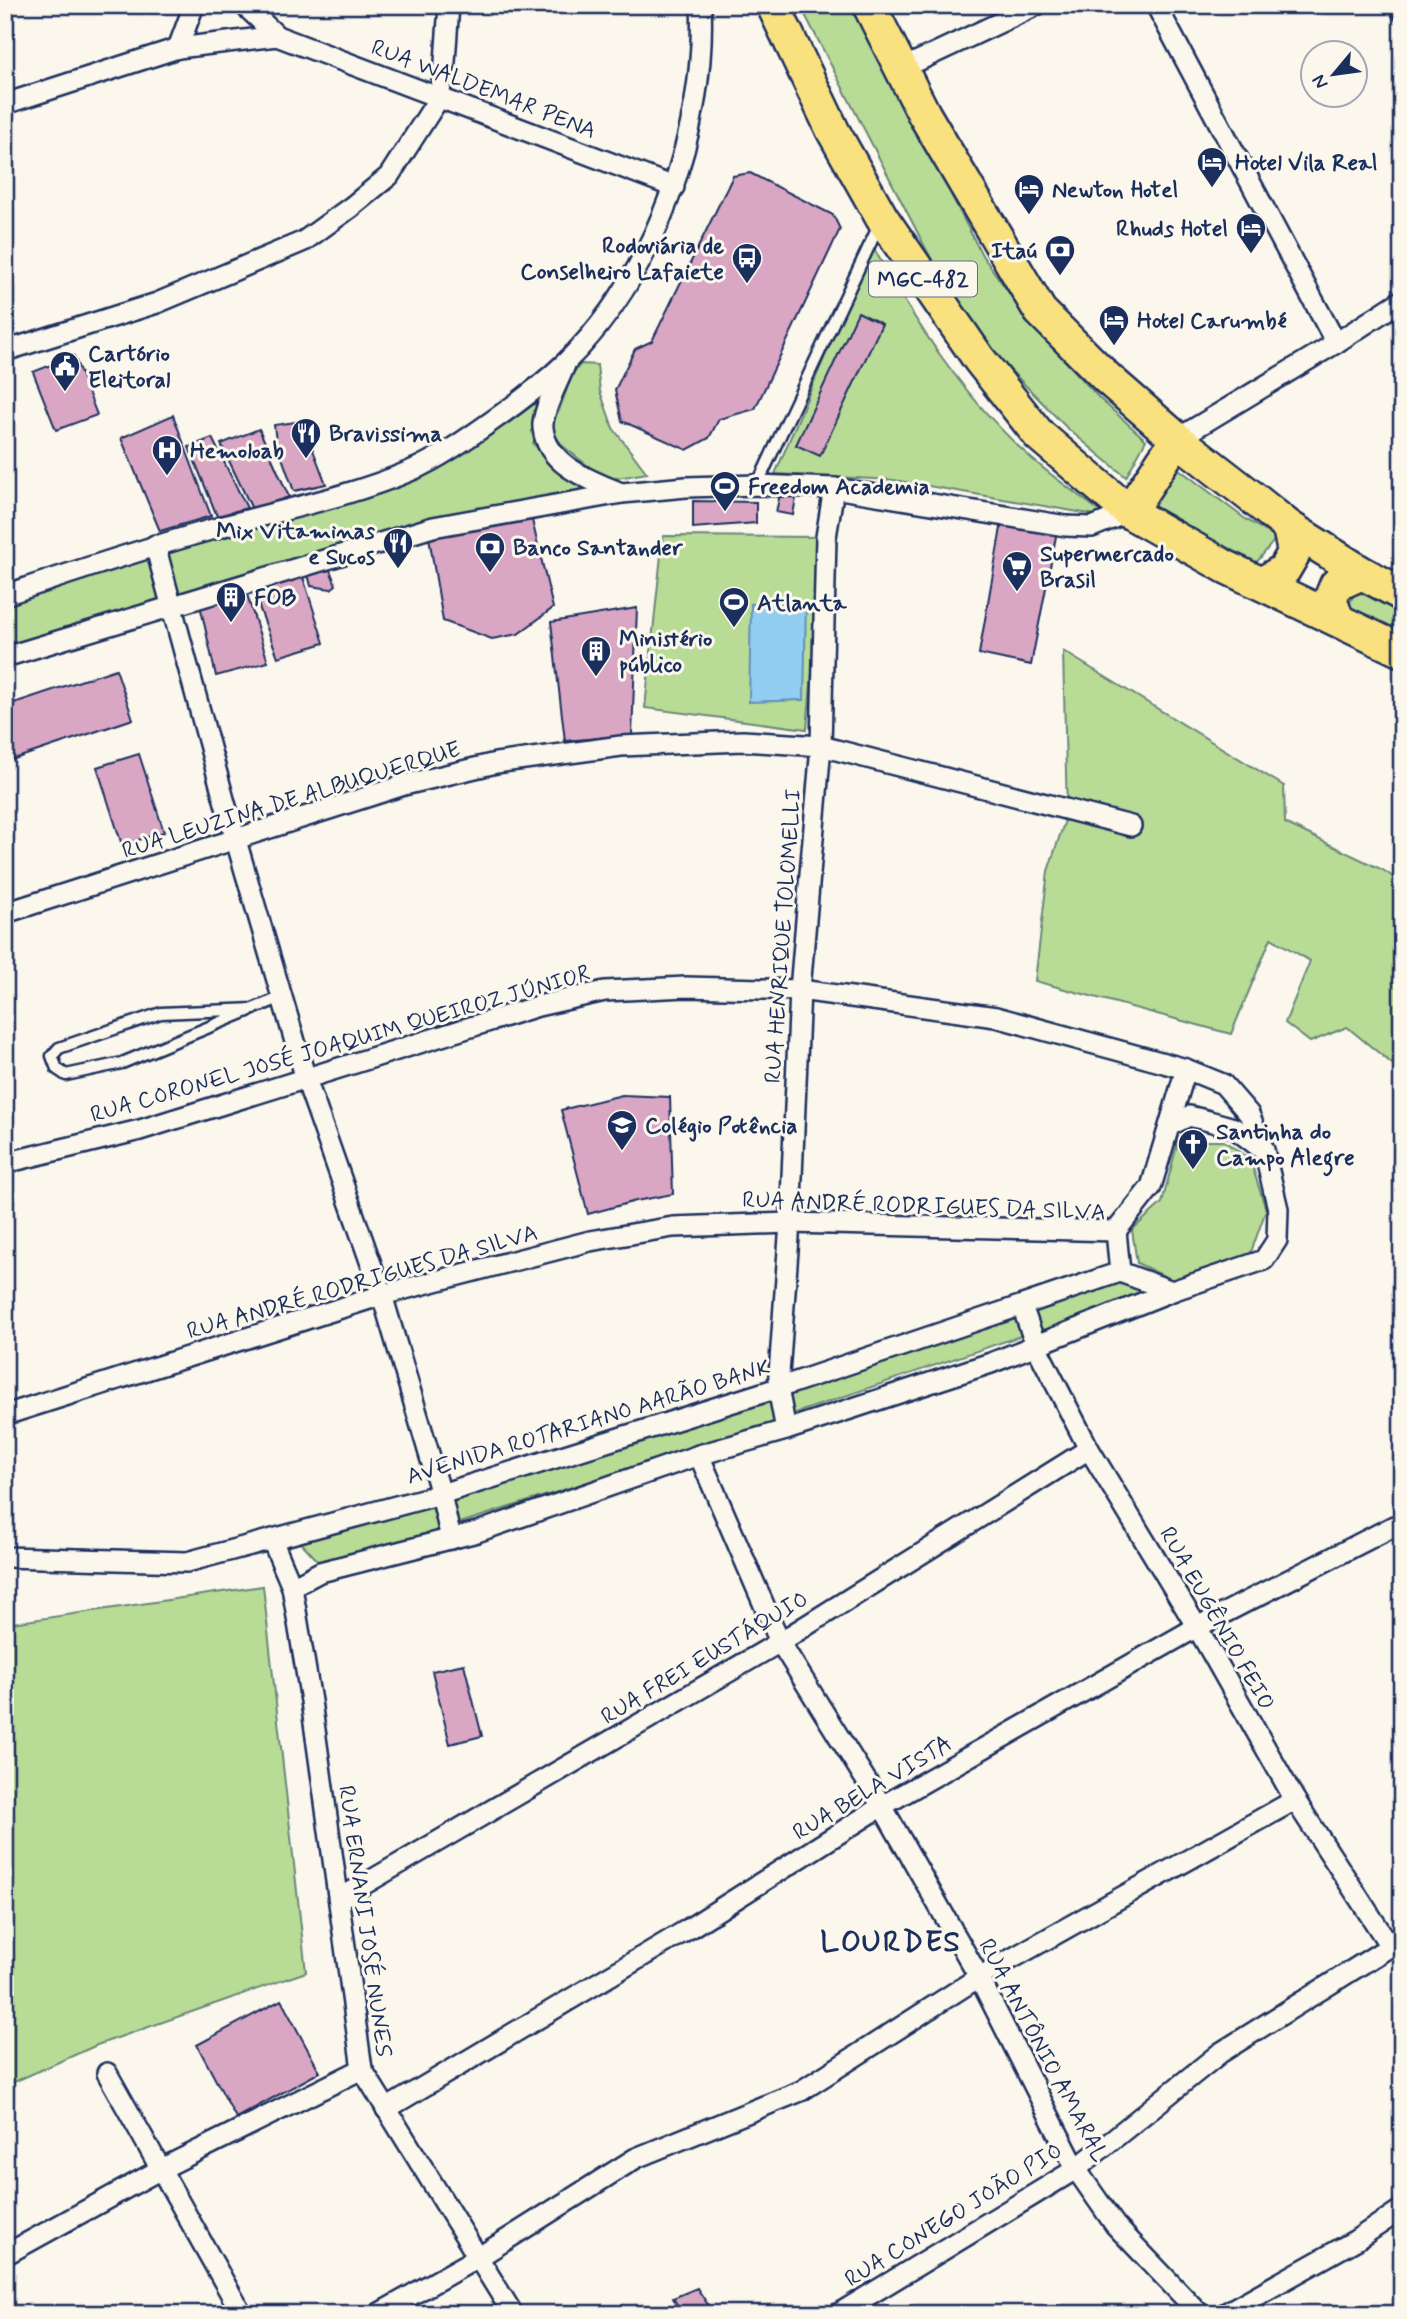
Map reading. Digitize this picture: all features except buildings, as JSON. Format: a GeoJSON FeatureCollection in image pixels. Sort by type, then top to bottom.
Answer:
{"type":"FeatureCollection","features":[{"type":"Feature","properties":{"kind":"highway","name":"MGC-482"},"geometry":{"type":"LineString","coordinates":[[773,5],[833,131],[882,218],[979,359],[1039,435],[1129,512],[1226,567],[1402,651]]}},
{"type":"Feature","properties":{"kind":"highway","name":"MGC-482"},"geometry":{"type":"LineString","coordinates":[[869,5],[973,200],[1040,311],[1107,378],[1177,439],[1289,527],[1362,573],[1402,594]]}},
{"type":"Feature","properties":{"kind":"highway"},"geometry":{"type":"LineString","coordinates":[[1129,512],[1177,439]]}},
{"type":"Feature","properties":{"kind":"highway"},"geometry":{"type":"LineString","coordinates":[[1263,583],[1284,570],[1294,553],[1289,527]]}},
{"type":"Feature","properties":{"kind":"highway"},"geometry":{"type":"LineString","coordinates":[[1338,620],[1330,600],[1336,586],[1362,573]]}},
{"type":"Feature","properties":{"kind":"street"},"geometry":{"type":"LineString","coordinates":[[178,48],[194,5]]}},
{"type":"Feature","properties":{"kind":"street"},"geometry":{"type":"LineString","coordinates":[[244,5],[277,36]]}},
{"type":"Feature","properties":{"kind":"street"},"geometry":{"type":"LineString","coordinates":[[5,351],[157,303],[304,241],[389,176],[439,98],[445,62],[449,5]]}},
{"type":"Feature","properties":{"kind":"street"},"geometry":{"type":"LineString","coordinates":[[5,595],[155,545],[366,487],[413,470],[529,395],[567,361],[607,315],[643,256],[674,187],[696,97],[701,5]]}},
{"type":"Feature","properties":{"kind":"street"},"geometry":{"type":"LineString","coordinates":[[901,69],[1037,5]]}},
{"type":"Feature","properties":{"kind":"street"},"geometry":{"type":"LineString","coordinates":[[1156,5],[1336,343]]}},
{"type":"Feature","properties":{"kind":"street"},"geometry":{"type":"LineString","coordinates":[[1399,5],[1402,11]]}},
{"type":"Feature","properties":{"kind":"street"},"geometry":{"type":"LineString","coordinates":[[5,104],[178,48],[277,36]]}},
{"type":"Feature","properties":{"kind":"street","name":"RUA WALDEMAR PENA"},"geometry":{"type":"LineString","coordinates":[[277,36],[674,187]]}},
{"type":"Feature","properties":{"kind":"street"},"geometry":{"type":"LineString","coordinates":[[1177,439],[1402,300]]}},
{"type":"Feature","properties":{"kind":"street"},"geometry":{"type":"LineString","coordinates":[[567,361],[547,409],[543,427],[550,446],[561,463],[578,474],[622,493]]}},
{"type":"Feature","properties":{"kind":"street"},"geometry":{"type":"LineString","coordinates":[[5,657],[433,527],[622,493],[686,487],[757,485],[834,488],[1066,526],[1092,527],[1129,512]]}},
{"type":"Feature","properties":{"kind":"street","name":"RUA HENRIQUE TOLOMELLI"},"geometry":{"type":"LineString","coordinates":[[786,1430],[778,1388],[790,1223],[800,990],[821,746],[826,537],[834,488]]}},
{"type":"Feature","properties":{"kind":"street"},"geometry":{"type":"LineString","coordinates":[[155,545],[306,1079],[383,1295],[452,1539]]}},
{"type":"Feature","properties":{"kind":"street","name":"RUA LEUZINA DE ALBUQUERQUE"},"geometry":{"type":"LineString","coordinates":[[5,913],[404,785],[496,763],[621,746],[743,741],[821,746],[1131,826]]}},
{"type":"Feature","properties":{"kind":"street","name":"RUA CORONEL JOSÉ JOAQUIM QUEIROZ JÚNIOR"},"geometry":{"type":"LineString","coordinates":[[5,1163],[140,1130],[538,1006],[605,991],[687,987],[800,990],[996,1017],[1186,1069],[1223,1084],[1249,1114],[1264,1150]]}},
{"type":"Feature","properties":{"kind":"street"},"geometry":{"type":"LineString","coordinates":[[1116,1231],[1151,1187],[1186,1069]]}},
{"type":"Feature","properties":{"kind":"street"},"geometry":{"type":"LineString","coordinates":[[292,1587],[320,1572],[477,1532],[699,1455],[786,1430],[991,1363],[1172,1291],[1265,1260],[1277,1240],[1279,1209],[1264,1150],[1234,1128],[1209,1121],[1189,1116],[1171,1125]]}},
{"type":"Feature","properties":{"kind":"street","name":"RUA ANDRÉ RODRIGUES DA SILVA"},"geometry":{"type":"LineString","coordinates":[[5,1415],[383,1295],[602,1239],[673,1227],[790,1223],[1116,1231],[1120,1272]]}},
{"type":"Feature","properties":{"kind":"street"},"geometry":{"type":"LineString","coordinates":[[1120,1272],[1172,1291]]}},
{"type":"Feature","properties":{"kind":"street","name":"AVENIDA ROTARIANO AARÃO BANK"},"geometry":{"type":"LineString","coordinates":[[5,1557],[187,1562],[441,1494],[778,1388],[1120,1272]]}},
{"type":"Feature","properties":{"kind":"street","name":"RUA EUGÊNIO FEIO"},"geometry":{"type":"LineString","coordinates":[[1022,1306],[1036,1346],[1090,1449],[1295,1800],[1396,1942]]}},
{"type":"Feature","properties":{"kind":"street","name":"RUA FREI EUSTÁQUIO"},"geometry":{"type":"LineString","coordinates":[[339,1899],[780,1642],[1090,1449]]}},
{"type":"Feature","properties":{"kind":"street","name":"RUA ANTÔNIO AMARAL"},"geometry":{"type":"LineString","coordinates":[[699,1455],[780,1642],[881,1806],[979,1977],[1076,2169],[1115,2225],[1200,2314]]}},
{"type":"Feature","properties":{"kind":"street","name":"RUA BELA VISTA"},"geometry":{"type":"LineString","coordinates":[[386,2109],[685,1931],[881,1806],[1196,1628],[1394,1526]]}},
{"type":"Feature","properties":{"kind":"street","name":"RUA ERNANI JOSÉ NUNES"},"geometry":{"type":"LineString","coordinates":[[272,1540],[292,1587],[312,1701],[362,2069],[513,2314]]}},
{"type":"Feature","properties":{"kind":"street"},"geometry":{"type":"LineString","coordinates":[[378,2314],[479,2257],[636,2158],[801,2091],[979,1977],[1295,1800]]}},
{"type":"Feature","properties":{"kind":"street","name":"RUA CONEGO JOÃO PIO"},"geometry":{"type":"LineString","coordinates":[[838,2314],[1076,2169],[1220,2053],[1396,1942]]}},
{"type":"Feature","properties":{"kind":"street"},"geometry":{"type":"LineString","coordinates":[[5,2255],[162,2169],[362,2069]]}},
{"type":"Feature","properties":{"kind":"street"},"geometry":{"type":"LineString","coordinates":[[107,2074],[242,2314]]}},
{"type":"Feature","properties":{"kind":"street"},"geometry":{"type":"LineString","coordinates":[[1224,2314],[1356,2240],[1402,2209]]}},
{"type":"Feature","properties":{"kind":"lane"},"geometry":{"type":"LineString","coordinates":[[757,485],[882,218]]}},
{"type":"Feature","properties":{"kind":"lane"},"geometry":{"type":"LineString","coordinates":[[254,1009],[161,1013],[59,1048],[52,1056],[57,1069],[66,1075],[122,1063],[254,1009],[282,997]]}},
{"type":"Feature","properties":{"kind":"green space"},"geometry":{"type":"Polygon","coordinates":[[[800,5],[854,5],[982,255],[1029,321],[1099,398],[1146,440],[1126,477],[1067,428],[988,347],[939,274],[800,5]]]}},
{"type":"Feature","properties":{"kind":"green space"},"geometry":{"type":"Polygon","coordinates":[[[872,245],[942,358],[984,410],[1031,458],[1107,517],[894,480],[775,474],[872,245]]]}},
{"type":"Feature","properties":{"kind":"green space"},"geometry":{"type":"Polygon","coordinates":[[[581,364],[597,365],[600,391],[613,428],[647,473],[606,480],[564,447],[546,424],[559,411],[572,374],[581,364]]]}},
{"type":"Feature","properties":{"kind":"green space"},"geometry":{"type":"Polygon","coordinates":[[[550,384],[533,444],[604,495],[178,598],[162,547],[369,490],[550,384]]]}},
{"type":"Feature","properties":{"kind":"green space"},"geometry":{"type":"Polygon","coordinates":[[[1171,463],[1244,518],[1276,538],[1256,563],[1223,549],[1148,503],[1171,463]]]}},
{"type":"Feature","properties":{"kind":"green space","name":"Atlanta"},"geometry":{"type":"Polygon","coordinates":[[[663,536],[824,537],[807,729],[645,708],[663,536]]]}},
{"type":"Feature","properties":{"kind":"green space"},"geometry":{"type":"Polygon","coordinates":[[[150,557],[165,605],[5,652],[5,606],[150,557]]]}},
{"type":"Feature","properties":{"kind":"green space"},"geometry":{"type":"Polygon","coordinates":[[[1356,590],[1402,614],[1402,639],[1346,611],[1356,590]]]}},
{"type":"Feature","properties":{"kind":"green space"},"geometry":{"type":"Polygon","coordinates":[[[1063,651],[1284,786],[1285,823],[1383,870],[1402,883],[1402,1072],[1347,1027],[1310,1042],[1285,1023],[1310,961],[1271,938],[1231,1034],[1035,981],[1048,871],[1067,814],[1063,651]]]}},
{"type":"Feature","properties":{"kind":"green space"},"geometry":{"type":"Polygon","coordinates":[[[1178,1141],[1224,1141],[1250,1159],[1266,1210],[1250,1255],[1172,1280],[1137,1263],[1132,1230],[1162,1203],[1178,1141]]]}},
{"type":"Feature","properties":{"kind":"green space"},"geometry":{"type":"Polygon","coordinates":[[[1119,1279],[1157,1291],[1043,1331],[1032,1311],[1119,1279]]]}},
{"type":"Feature","properties":{"kind":"green space"},"geometry":{"type":"Polygon","coordinates":[[[1019,1314],[1029,1333],[790,1415],[785,1392],[1019,1314]]]}},
{"type":"Feature","properties":{"kind":"green space"},"geometry":{"type":"Polygon","coordinates":[[[773,1395],[780,1420],[454,1525],[444,1504],[773,1395]]]}},
{"type":"Feature","properties":{"kind":"green space"},"geometry":{"type":"Polygon","coordinates":[[[431,1506],[442,1529],[320,1563],[296,1537],[431,1506]]]}},
{"type":"Feature","properties":{"kind":"green space"},"geometry":{"type":"Polygon","coordinates":[[[263,1586],[306,1972],[97,2045],[5,2086],[5,1624],[263,1586]]]}},
{"type":"Feature","properties":{"kind":"water"},"geometry":{"type":"Polygon","coordinates":[[[806,601],[804,700],[749,702],[751,604],[806,601]]]}},
{"type":"Feature","properties":{"kind":"place","name":"Hotel Vila Real"},"geometry":{"type":"Point","coordinates":[1212,189]}},
{"type":"Feature","properties":{"kind":"place","name":"Newton Hotel"},"geometry":{"type":"Point","coordinates":[1029,216]}},
{"type":"Feature","properties":{"kind":"place","name":"Rhuds Hotel"},"geometry":{"type":"Point","coordinates":[1251,255]}},
{"type":"Feature","properties":{"kind":"place","name":"Itaú"},"geometry":{"type":"Point","coordinates":[1060,277]}},
{"type":"Feature","properties":{"kind":"place","name":"Rodoviária de Conselheiro Lafaiete"},"geometry":{"type":"Point","coordinates":[747,285]}},
{"type":"Feature","properties":{"kind":"place","name":"Hotel Carumbé"},"geometry":{"type":"Point","coordinates":[1114,347]}},
{"type":"Feature","properties":{"kind":"place","name":"Cartório Eleitoral"},"geometry":{"type":"Point","coordinates":[65,393]}},
{"type":"Feature","properties":{"kind":"place","name":"Bravissima"},"geometry":{"type":"Point","coordinates":[306,460]}},
{"type":"Feature","properties":{"kind":"place","name":"Hemoloab"},"geometry":{"type":"Point","coordinates":[167,477]}},
{"type":"Feature","properties":{"kind":"place","name":"Freedom Academia"},"geometry":{"type":"Point","coordinates":[725,513]}},
{"type":"Feature","properties":{"kind":"place","name":"Mix Vitaminas e Sucos"},"geometry":{"type":"Point","coordinates":[398,570]}},
{"type":"Feature","properties":{"kind":"place","name":"Banco Santander"},"geometry":{"type":"Point","coordinates":[490,574]}},
{"type":"Feature","properties":{"kind":"place","name":"Supermercado Brasil"},"geometry":{"type":"Point","coordinates":[1017,593]}},
{"type":"Feature","properties":{"kind":"place","name":"FOB"},"geometry":{"type":"Point","coordinates":[231,624]}},
{"type":"Feature","properties":{"kind":"place","name":"Atlanta"},"geometry":{"type":"Point","coordinates":[734,629]}},
{"type":"Feature","properties":{"kind":"place","name":"Ministério público"},"geometry":{"type":"Point","coordinates":[596,678]}},
{"type":"Feature","properties":{"kind":"place","name":"Colégio Potência"},"geometry":{"type":"Point","coordinates":[622,1152]}},
{"type":"Feature","properties":{"kind":"place","name":"Santinha do Campo Alegre"},"geometry":{"type":"Point","coordinates":[1193,1171]}},
{"type":"Feature","properties":{"kind":"district","name":"LOURDES"},"geometry":{"type":"Point","coordinates":[891,1941]}}]}
